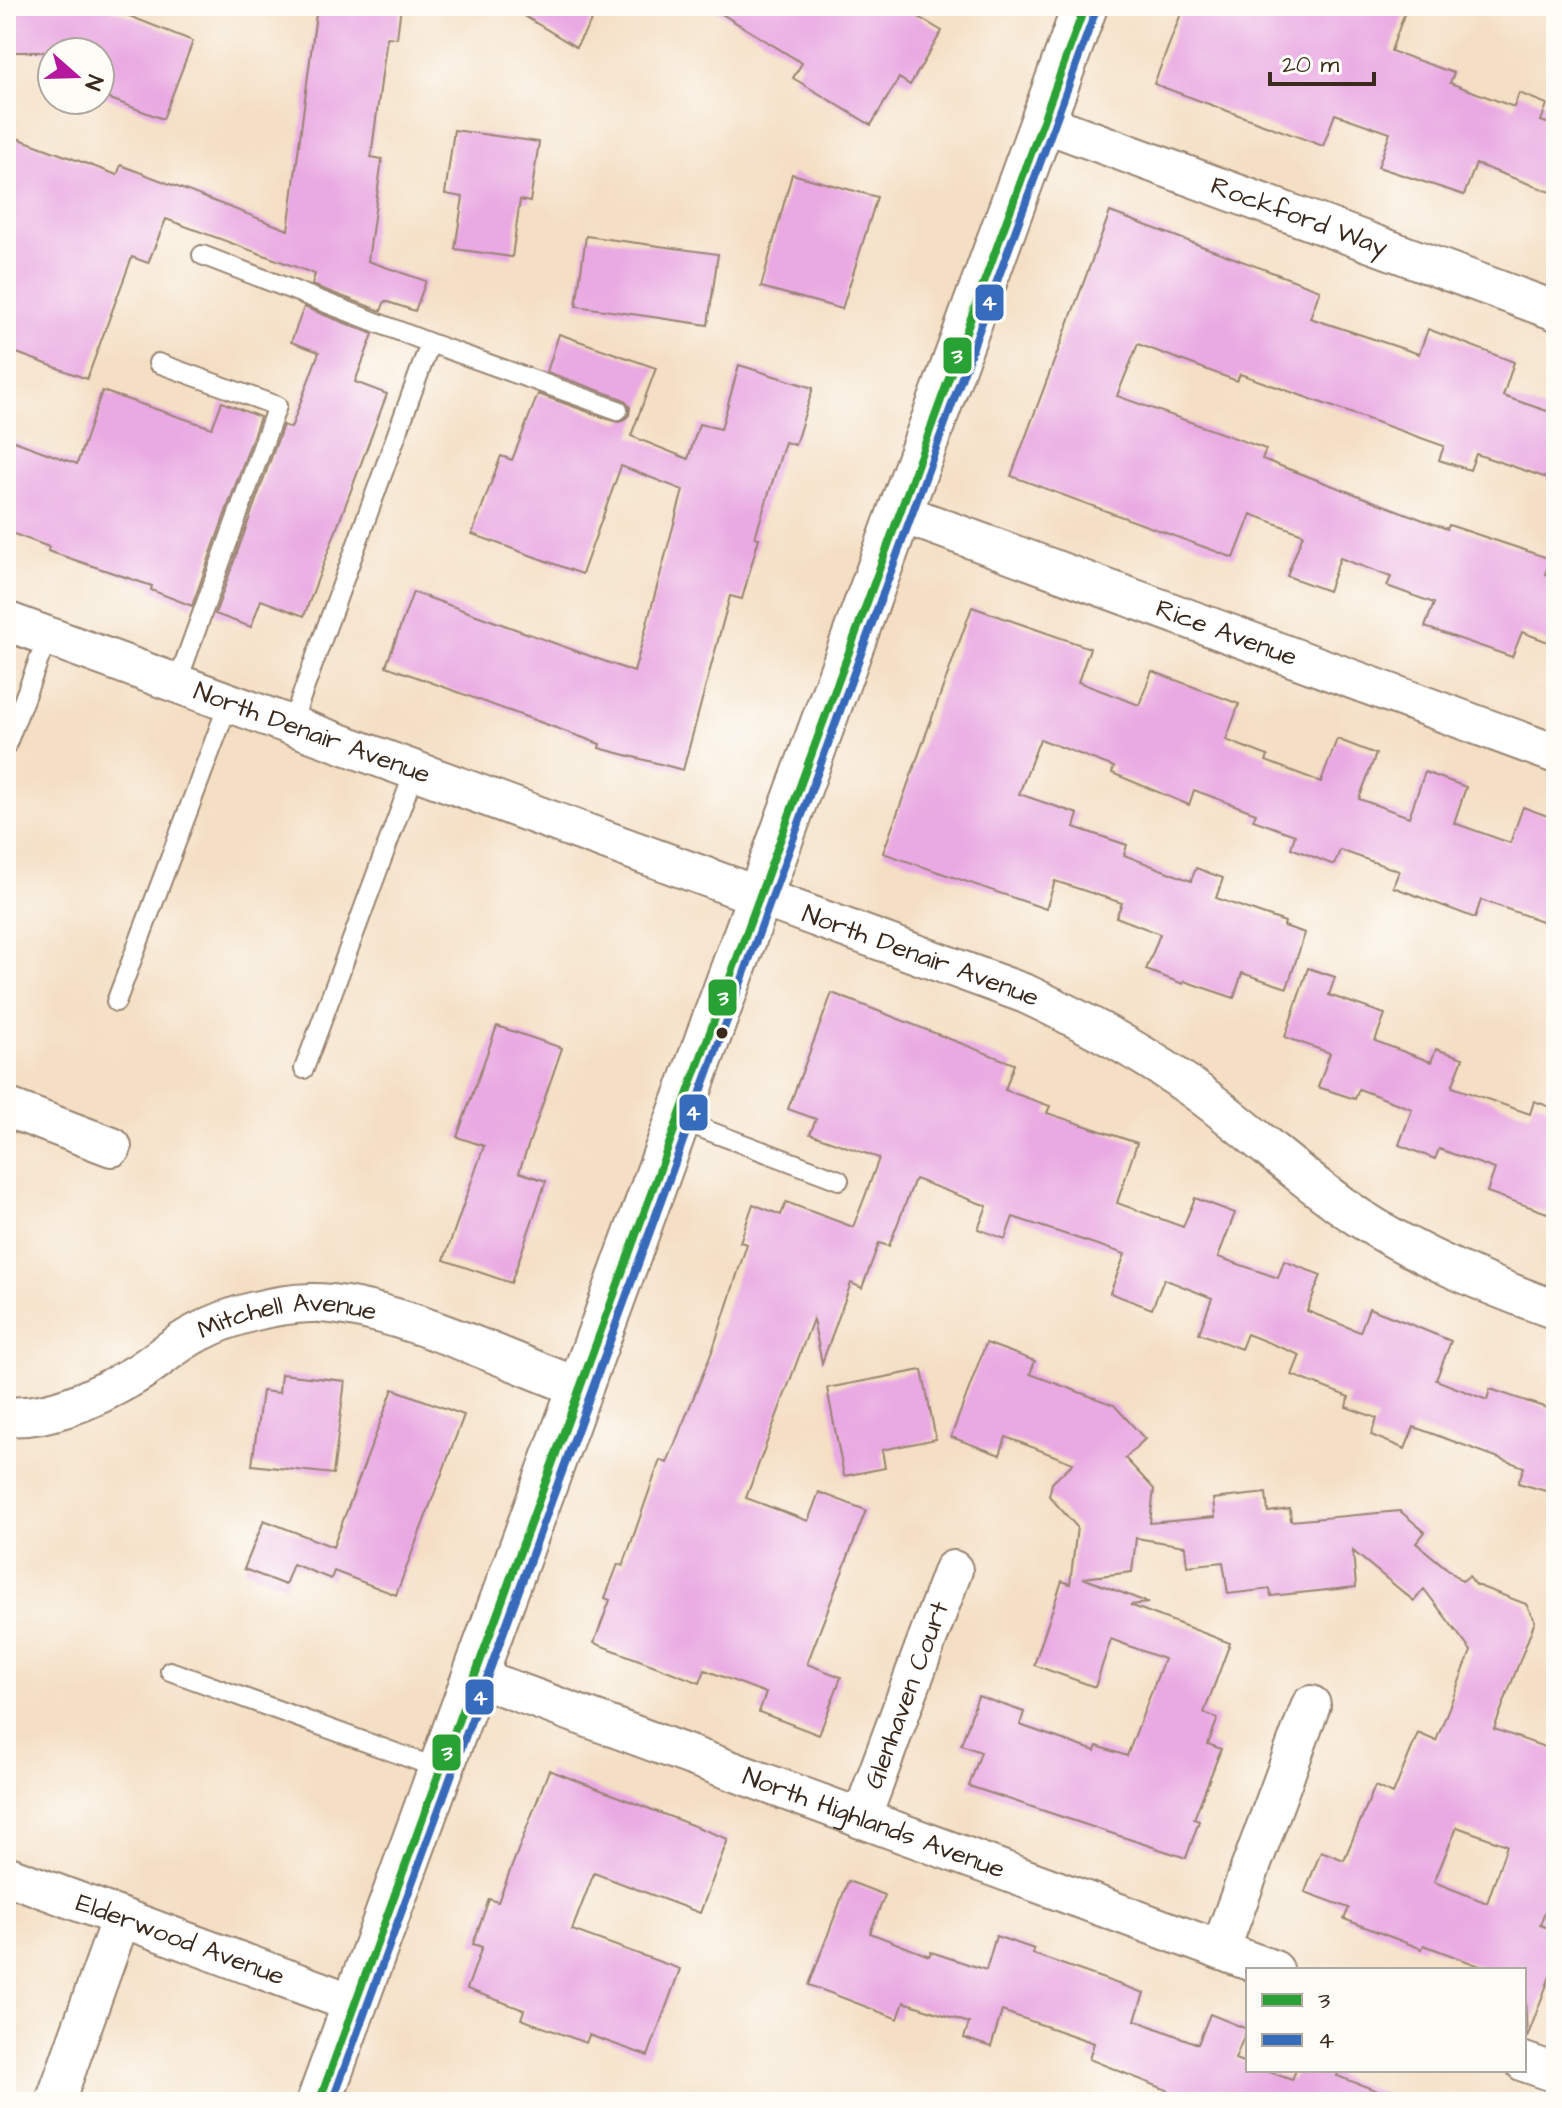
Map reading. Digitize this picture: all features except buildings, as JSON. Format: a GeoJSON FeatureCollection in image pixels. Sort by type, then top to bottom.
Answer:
{"type":"FeatureCollection","features":[{"type":"Feature","properties":{"kind":"street"},"geometry":{"type":"LineString","coordinates":[[319,2102],[1082,7]]}},
{"type":"Feature","properties":{"kind":"street","name":"Rockford Way"},"geometry":{"type":"LineString","coordinates":[[1042,122],[1556,311]]}},
{"type":"Feature","properties":{"kind":"street","name":"Rice Avenue"},"geometry":{"type":"LineString","coordinates":[[898,512],[1556,754]]}},
{"type":"Feature","properties":{"kind":"street","name":"North Denair Avenue"},"geometry":{"type":"LineString","coordinates":[[6,621],[1002,985],[1097,1028],[1197,1092],[1290,1167],[1369,1224],[1459,1272],[1556,1310]]}},
{"type":"Feature","properties":{"kind":"street"},"geometry":{"type":"LineString","coordinates":[[6,1107],[112,1147]]}},
{"type":"Feature","properties":{"kind":"street","name":"Mitchell Avenue"},"geometry":{"type":"LineString","coordinates":[[6,1416],[52,1410],[93,1397],[134,1376],[196,1333],[231,1318],[312,1303],[392,1317],[578,1387]]}},
{"type":"Feature","properties":{"kind":"street","name":"Glenhaven Court"},"geometry":{"type":"LineString","coordinates":[[861,1819],[953,1570]]}},
{"type":"Feature","properties":{"kind":"street","name":"North Highlands Avenue"},"geometry":{"type":"LineString","coordinates":[[474,1676],[1269,1968]]}},
{"type":"Feature","properties":{"kind":"street"},"geometry":{"type":"LineString","coordinates":[[1220,1950],[1311,1705]]}},
{"type":"Feature","properties":{"kind":"street","name":"Elderwood Avenue"},"geometry":{"type":"LineString","coordinates":[[6,1875],[355,2004]]}},
{"type":"Feature","properties":{"kind":"street"},"geometry":{"type":"LineString","coordinates":[[55,2102],[121,1918]]}},
{"type":"Feature","properties":{"kind":"street"},"geometry":{"type":"LineString","coordinates":[[1526,2063],[1556,2073]]}},
{"type":"Feature","properties":{"kind":"lane"},"geometry":{"type":"LineString","coordinates":[[202,255],[430,343],[618,410]]}},
{"type":"Feature","properties":{"kind":"lane"},"geometry":{"type":"LineString","coordinates":[[291,725],[430,343]]}},
{"type":"Feature","properties":{"kind":"lane"},"geometry":{"type":"LineString","coordinates":[[158,363],[277,406],[177,683]]}},
{"type":"Feature","properties":{"kind":"lane"},"geometry":{"type":"LineString","coordinates":[[6,746],[48,636]]}},
{"type":"Feature","properties":{"kind":"lane"},"geometry":{"type":"LineString","coordinates":[[116,1002],[229,702]]}},
{"type":"Feature","properties":{"kind":"lane"},"geometry":{"type":"LineString","coordinates":[[304,1069],[415,770]]}},
{"type":"Feature","properties":{"kind":"lane"},"geometry":{"type":"LineString","coordinates":[[676,1119],[839,1180]]}},
{"type":"Feature","properties":{"kind":"lane"},"geometry":{"type":"LineString","coordinates":[[170,1671],[440,1769]]}},
{"type":"Feature","properties":{"kind":"transit line","name":"3"},"geometry":{"type":"LineString","coordinates":[[319,2102],[1085,6]]}},
{"type":"Feature","properties":{"kind":"transit line","name":"4"},"geometry":{"type":"LineString","coordinates":[[332,2102],[1096,10]]}}]}
